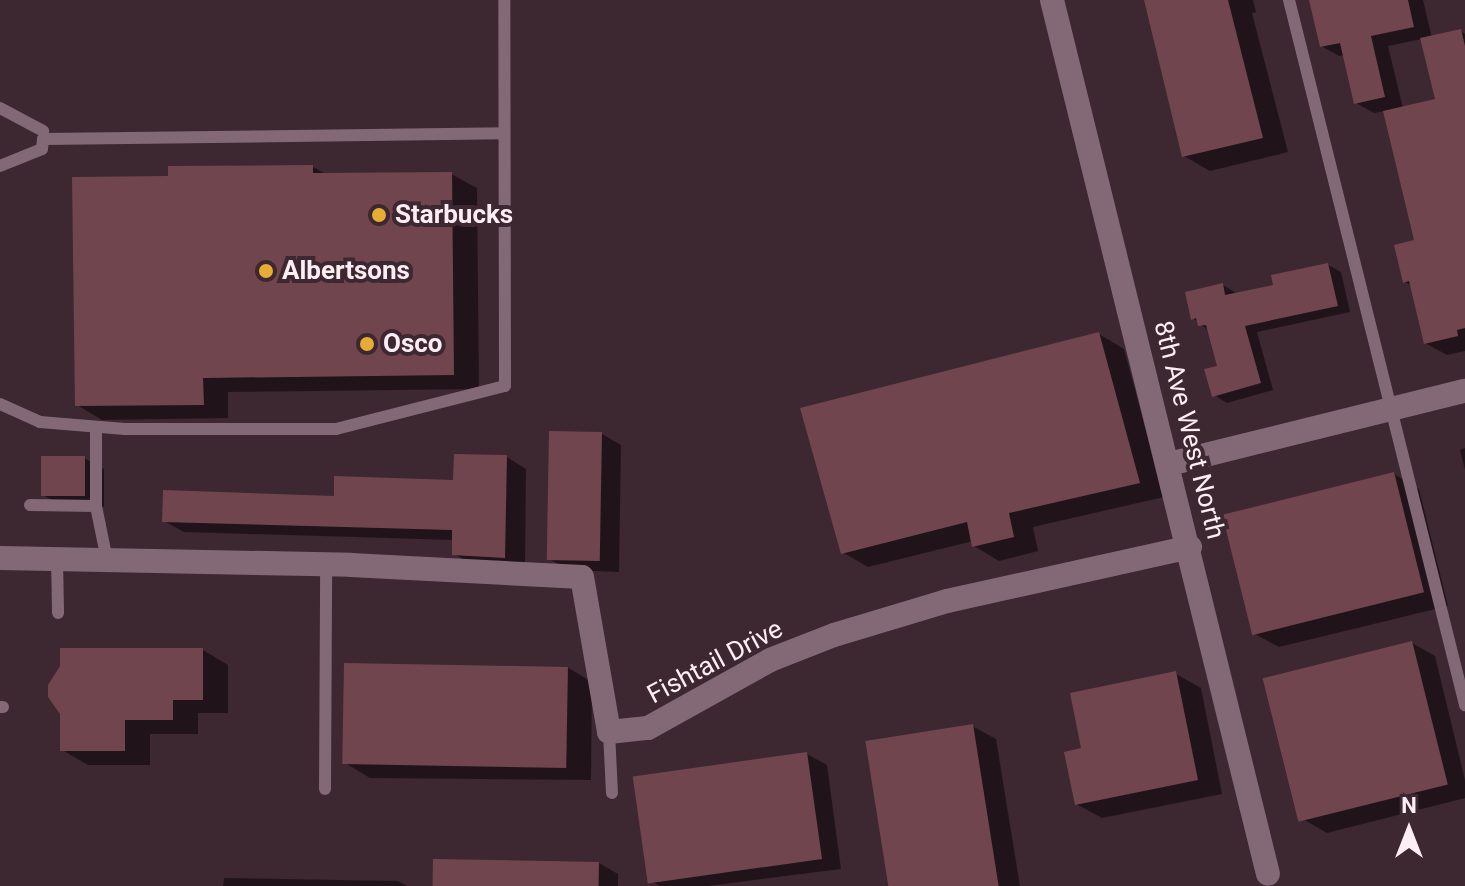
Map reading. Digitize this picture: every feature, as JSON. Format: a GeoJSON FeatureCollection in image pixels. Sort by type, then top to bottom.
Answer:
{"type":"FeatureCollection","features":[{"type":"Feature","properties":{"kind":"street","name":"8th Ave West North"},"geometry":{"type":"LineString","coordinates":[[1052,0],[1190,547],[1270,880]]}},
{"type":"Feature","properties":{"kind":"street"},"geometry":{"type":"LineString","coordinates":[[1169,464],[1465,391]]}},
{"type":"Feature","properties":{"kind":"street","name":"Fishtail Drive"},"geometry":{"type":"LineString","coordinates":[[609,732],[648,728],[770,660],[834,635],[947,601],[1190,547]]}},
{"type":"Feature","properties":{"kind":"street"},"geometry":{"type":"LineString","coordinates":[[0,558],[326,564],[582,577],[609,732]]}},
{"type":"Feature","properties":{"kind":"lane"},"geometry":{"type":"LineString","coordinates":[[0,404],[40,422],[96,427],[336,429],[505,386],[504,0]]}},
{"type":"Feature","properties":{"kind":"lane"},"geometry":{"type":"LineString","coordinates":[[1289,0],[1465,705]]}},
{"type":"Feature","properties":{"kind":"lane"},"geometry":{"type":"LineString","coordinates":[[0,108],[43,131]]}},
{"type":"Feature","properties":{"kind":"lane"},"geometry":{"type":"LineString","coordinates":[[0,166],[42,149],[43,139],[504,133]]}},
{"type":"Feature","properties":{"kind":"lane"},"geometry":{"type":"LineString","coordinates":[[96,427],[96,506],[107,560]]}},
{"type":"Feature","properties":{"kind":"lane"},"geometry":{"type":"LineString","coordinates":[[30,505],[96,506]]}},
{"type":"Feature","properties":{"kind":"lane"},"geometry":{"type":"LineString","coordinates":[[57,559],[58,613]]}},
{"type":"Feature","properties":{"kind":"lane"},"geometry":{"type":"LineString","coordinates":[[325,789],[326,564]]}},
{"type":"Feature","properties":{"kind":"lane"},"geometry":{"type":"LineString","coordinates":[[609,732],[612,793]]}},
{"type":"Feature","properties":{"kind":"building"},"geometry":{"type":"Polygon","coordinates":[[[1144,0],[1228,0],[1263,138],[1182,157],[1144,0]]]}},
{"type":"Feature","properties":{"kind":"building"},"geometry":{"type":"Polygon","coordinates":[[[1309,0],[1408,0],[1414,27],[1371,36],[1385,97],[1354,104],[1340,43],[1320,47],[1309,0]]]}},
{"type":"Feature","properties":{"kind":"building"},"geometry":{"type":"Polygon","coordinates":[[[1461,29],[1465,46],[1465,328],[1457,330],[1458,336],[1424,344],[1409,281],[1403,283],[1394,245],[1414,240],[1383,111],[1435,99],[1420,38],[1461,29]]]}},
{"type":"Feature","properties":{"kind":"building"},"geometry":{"type":"Polygon","coordinates":[[[313,165],[313,173],[452,172],[454,375],[203,378],[204,405],[75,406],[72,177],[168,176],[168,166],[313,165]]]}},
{"type":"Feature","properties":{"kind":"building"},"geometry":{"type":"Polygon","coordinates":[[[1328,263],[1338,306],[1245,326],[1261,383],[1212,397],[1204,369],[1217,366],[1206,325],[1198,326],[1196,318],[1191,320],[1185,292],[1223,283],[1225,295],[1273,285],[1271,275],[1328,263]]]}},
{"type":"Feature","properties":{"kind":"building"},"geometry":{"type":"Polygon","coordinates":[[[1099,332],[1140,483],[1009,513],[1014,537],[972,547],[967,522],[841,554],[800,408],[1099,332]]]}},
{"type":"Feature","properties":{"kind":"building"},"geometry":{"type":"Polygon","coordinates":[[[549,431],[602,432],[600,561],[547,560],[549,431]]]}},
{"type":"Feature","properties":{"kind":"building"},"geometry":{"type":"Polygon","coordinates":[[[454,454],[507,455],[505,558],[452,555],[452,530],[162,522],[163,490],[334,496],[334,476],[453,480],[454,454]]]}},
{"type":"Feature","properties":{"kind":"building"},"geometry":{"type":"Polygon","coordinates":[[[41,456],[85,456],[85,496],[41,496],[41,456]]]}},
{"type":"Feature","properties":{"kind":"building"},"geometry":{"type":"Polygon","coordinates":[[[1394,472],[1424,592],[1252,635],[1222,515],[1394,472]]]}},
{"type":"Feature","properties":{"kind":"building"},"geometry":{"type":"Polygon","coordinates":[[[1412,641],[1448,785],[1298,822],[1263,678],[1412,641]]]}},
{"type":"Feature","properties":{"kind":"building"},"geometry":{"type":"Polygon","coordinates":[[[60,648],[203,648],[203,700],[173,700],[173,720],[125,720],[125,751],[60,751],[60,714],[48,697],[48,685],[60,666],[60,648]]]}},
{"type":"Feature","properties":{"kind":"building"},"geometry":{"type":"Polygon","coordinates":[[[344,663],[568,667],[566,768],[342,764],[344,663]]]}},
{"type":"Feature","properties":{"kind":"building"},"geometry":{"type":"Polygon","coordinates":[[[1176,671],[1198,780],[1075,805],[1064,752],[1081,748],[1070,693],[1176,671]]]}},
{"type":"Feature","properties":{"kind":"building"},"geometry":{"type":"Polygon","coordinates":[[[973,724],[999,886],[888,886],[865,741],[973,724]]]}},
{"type":"Feature","properties":{"kind":"building"},"geometry":{"type":"Polygon","coordinates":[[[807,752],[822,859],[648,883],[633,776],[807,752]]]}},
{"type":"Feature","properties":{"kind":"building"},"geometry":{"type":"Polygon","coordinates":[[[433,859],[599,862],[599,886],[433,886],[433,859]]]}},
{"type":"Feature","properties":{"kind":"place","name":"Starbucks"},"geometry":{"type":"Point","coordinates":[379,215]}},
{"type":"Feature","properties":{"kind":"place","name":"Albertsons"},"geometry":{"type":"Point","coordinates":[266,271]}},
{"type":"Feature","properties":{"kind":"place","name":"Osco"},"geometry":{"type":"Point","coordinates":[367,344]}}]}
